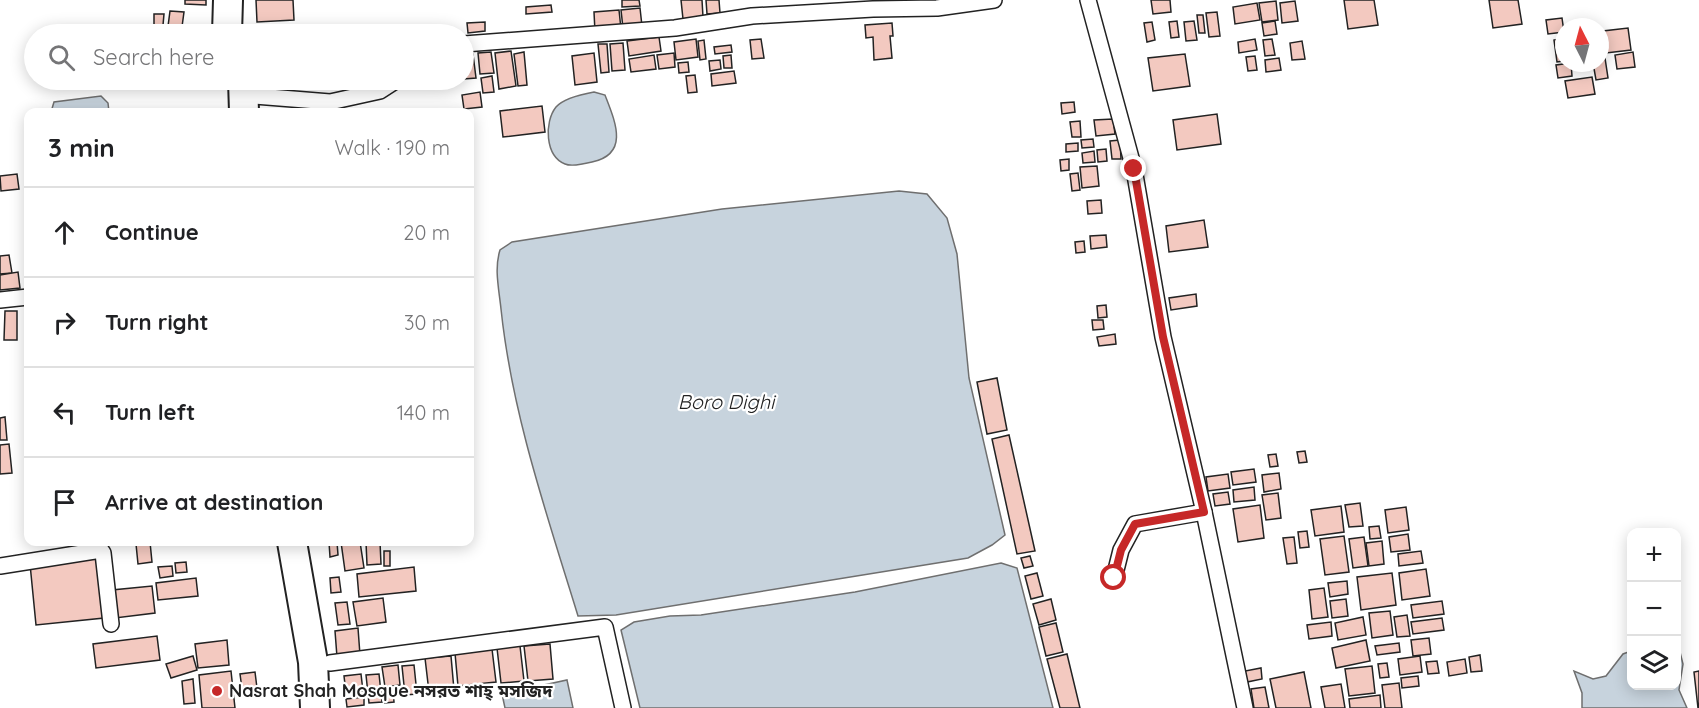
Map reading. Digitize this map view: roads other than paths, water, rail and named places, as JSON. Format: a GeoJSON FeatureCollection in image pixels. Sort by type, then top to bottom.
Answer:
{"type":"FeatureCollection","features":[{"type":"Feature","properties":{"kind":"highway"},"geometry":{"type":"LineString","coordinates":[[227,24],[228,0]]}},
{"type":"Feature","properties":{"kind":"highway"},"geometry":{"type":"LineString","coordinates":[[245,24],[246,0]]}},
{"type":"Feature","properties":{"kind":"highway"},"geometry":{"type":"LineString","coordinates":[[293,546],[313,662],[315,708]]}},
{"type":"Feature","properties":{"kind":"highway"},"geometry":{"type":"LineString","coordinates":[[312,546],[326,627],[332,708]]}},
{"type":"Feature","properties":{"kind":"street"},"geometry":{"type":"LineString","coordinates":[[474,43],[663,29],[752,16],[937,8],[994,0]]}},
{"type":"Feature","properties":{"kind":"street"},"geometry":{"type":"LineString","coordinates":[[1088,0],[1134,169],[1163,337],[1204,512],[1245,708]]}},
{"type":"Feature","properties":{"kind":"street"},"geometry":{"type":"LineString","coordinates":[[237,96],[330,102],[381,90]]}},
{"type":"Feature","properties":{"kind":"street"},"geometry":{"type":"LineString","coordinates":[[0,300],[24,297]]}},
{"type":"Feature","properties":{"kind":"street"},"geometry":{"type":"LineString","coordinates":[[1114,578],[1121,550],[1135,524],[1204,512]]}},
{"type":"Feature","properties":{"kind":"street"},"geometry":{"type":"LineString","coordinates":[[0,566],[100,550],[103,553],[111,624]]}},
{"type":"Feature","properties":{"kind":"street"},"geometry":{"type":"LineString","coordinates":[[330,663],[605,627],[623,708]]}},
{"type":"Feature","properties":{"kind":"water"},"geometry":{"type":"Polygon","coordinates":[[[594,92],[605,95],[613,115],[615,144],[604,158],[582,164],[565,164],[553,154],[550,146],[548,130],[552,113],[564,101],[594,92]]]}},
{"type":"Feature","properties":{"kind":"water"},"geometry":{"type":"Polygon","coordinates":[[[101,96],[108,103],[109,108],[52,108],[54,102],[101,96]]]}},
{"type":"Feature","properties":{"kind":"water","name":"Boro Dighi"},"geometry":{"type":"Polygon","coordinates":[[[899,191],[927,194],[947,218],[957,254],[969,378],[1005,535],[968,558],[616,615],[578,616],[532,464],[513,387],[498,279],[497,264],[500,250],[512,242],[722,209],[899,191]]]}},
{"type":"Feature","properties":{"kind":"water"},"geometry":{"type":"Polygon","coordinates":[[[1001,563],[1017,568],[1053,708],[640,708],[621,630],[634,622],[670,616],[701,615],[855,592],[1001,563]]]}},
{"type":"Feature","properties":{"kind":"water"},"geometry":{"type":"Polygon","coordinates":[[[1627,652],[1627,690],[1679,690],[1687,708],[1582,708],[1582,693],[1574,671],[1593,679],[1606,676],[1623,654],[1627,652]]]}},
{"type":"Feature","properties":{"kind":"water"},"geometry":{"type":"Polygon","coordinates":[[[567,680],[573,708],[505,708],[502,694],[567,680]]]}},
{"type":"Feature","properties":{"kind":"place","name":"Nasrat Shah Mosque নসরত শাহ্‌ মসজিদ"},"geometry":{"type":"Point","coordinates":[217,691]}}]}
